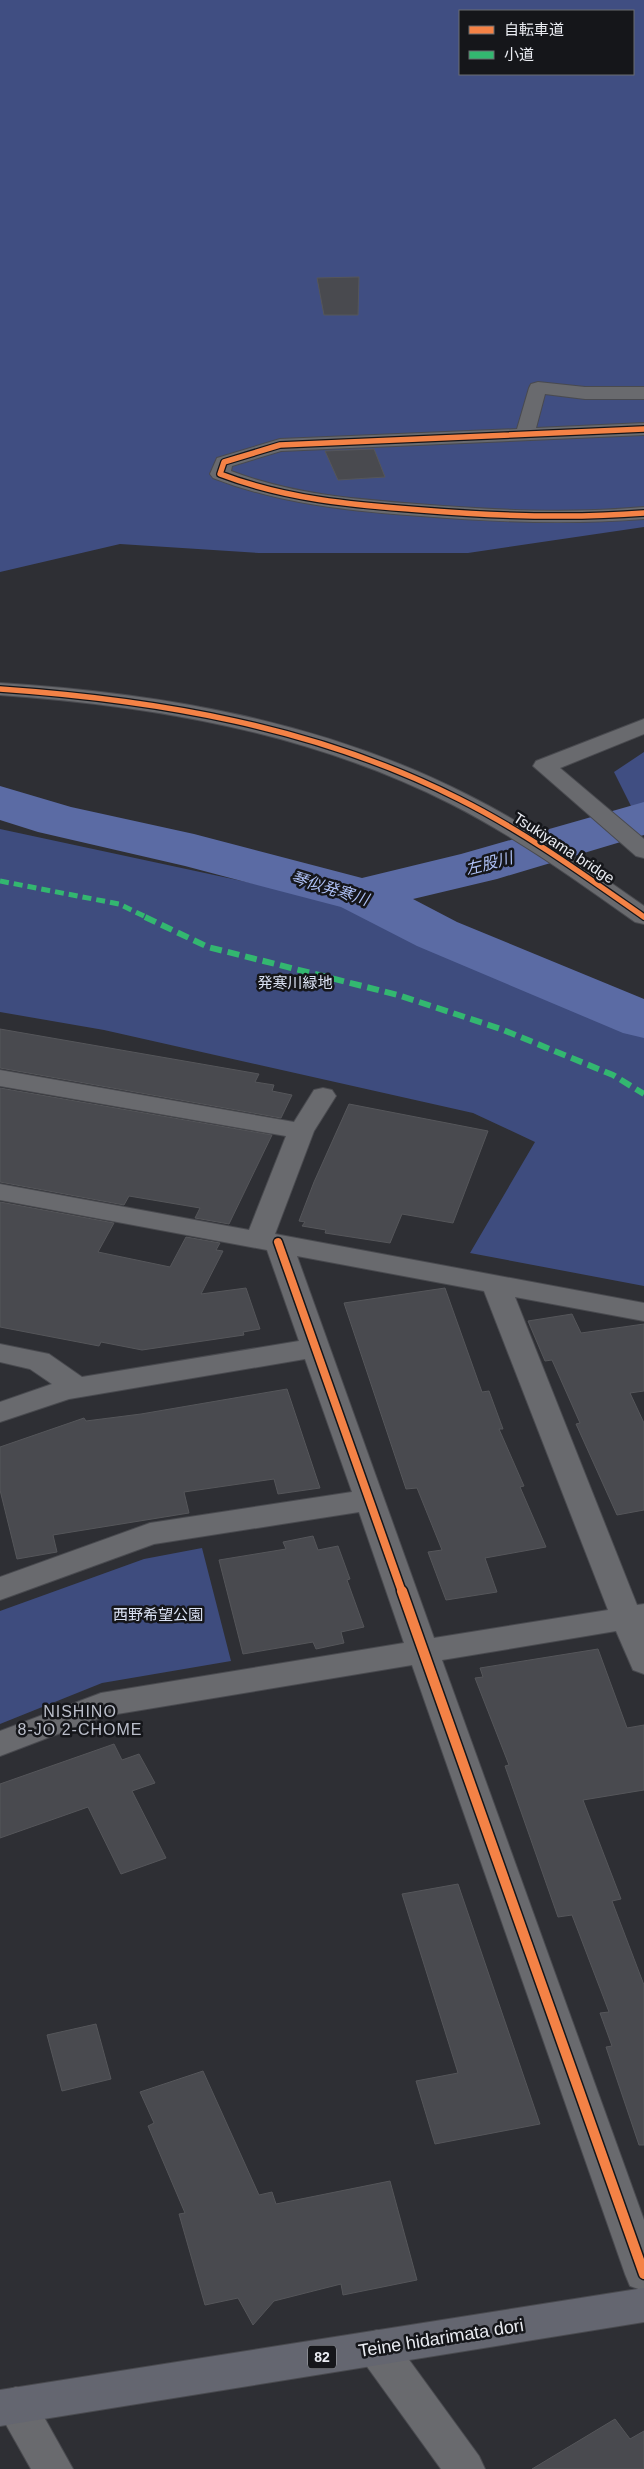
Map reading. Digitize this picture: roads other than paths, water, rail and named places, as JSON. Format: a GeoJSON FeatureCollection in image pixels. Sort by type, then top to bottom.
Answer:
{"type":"FeatureCollection","features":[{"type":"Feature","properties":{"kind":"main road","name":"Teine hidarimata dori"},"geometry":{"type":"LineString","coordinates":[[8,2407],[644,2305]]}},
{"type":"Feature","properties":{"kind":"street"},"geometry":{"type":"LineString","coordinates":[[525,434],[538,388],[585,394],[644,393]]}},
{"type":"Feature","properties":{"kind":"street"},"geometry":{"type":"LineString","coordinates":[[644,429],[280,445],[224,462],[220,474],[245,485],[323,502],[484,515],[619,516],[644,513]]}},
{"type":"Feature","properties":{"kind":"street","name":"Tsukiyama bridge"},"geometry":{"type":"LineString","coordinates":[[0,689],[136,702],[273,731],[378,764],[433,786],[497,821],[559,857],[644,917]]}},
{"type":"Feature","properties":{"kind":"street"},"geometry":{"type":"LineString","coordinates":[[644,726],[544,766],[644,851]]}},
{"type":"Feature","properties":{"kind":"street"},"geometry":{"type":"LineString","coordinates":[[0,1078],[302,1131]]}},
{"type":"Feature","properties":{"kind":"street"},"geometry":{"type":"LineString","coordinates":[[323,1096],[302,1131],[269,1240],[316,1348],[644,2274]]}},
{"type":"Feature","properties":{"kind":"street"},"geometry":{"type":"LineString","coordinates":[[0,1192],[269,1240],[644,1312]]}},
{"type":"Feature","properties":{"kind":"street"},"geometry":{"type":"LineString","coordinates":[[495,1283],[634,1616],[644,1662]]}},
{"type":"Feature","properties":{"kind":"street"},"geometry":{"type":"LineString","coordinates":[[0,1412],[77,1388],[316,1348]]}},
{"type":"Feature","properties":{"kind":"street"},"geometry":{"type":"LineString","coordinates":[[0,1353],[39,1360],[77,1388]]}},
{"type":"Feature","properties":{"kind":"street"},"geometry":{"type":"LineString","coordinates":[[0,1589],[150,1534],[370,1500]]}},
{"type":"Feature","properties":{"kind":"street"},"geometry":{"type":"LineString","coordinates":[[0,1744],[101,1705],[634,1616]]}},
{"type":"Feature","properties":{"kind":"street"},"geometry":{"type":"LineString","coordinates":[[377,2348],[465,2469]]}},
{"type":"Feature","properties":{"kind":"street"},"geometry":{"type":"LineString","coordinates":[[8,2407],[53,2469]]}},
{"type":"Feature","properties":{"kind":"waterway","name":"琴似発寒川"},"geometry":{"type":"LineString","coordinates":[[0,802],[57,820],[194,851],[361,895]]}},
{"type":"Feature","properties":{"kind":"waterway","name":"左股川"},"geometry":{"type":"LineString","coordinates":[[361,895],[477,867],[644,818]]}},
{"type":"Feature","properties":{"kind":"waterway","name":"琴似発寒川"},"geometry":{"type":"LineString","coordinates":[[361,895],[437,934],[644,1020]]}},
{"type":"Feature","properties":{"kind":"district","name":"NISHINO 8-JO 2-CHOME"},"geometry":{"type":"Point","coordinates":[80,1720]}},
{"type":"Feature","properties":{"kind":"park label","name":"発寒川緑地"},"geometry":{"type":"Point","coordinates":[295,983]}},
{"type":"Feature","properties":{"kind":"park label","name":"西野希望公園"},"geometry":{"type":"Point","coordinates":[158,1615]}}]}
